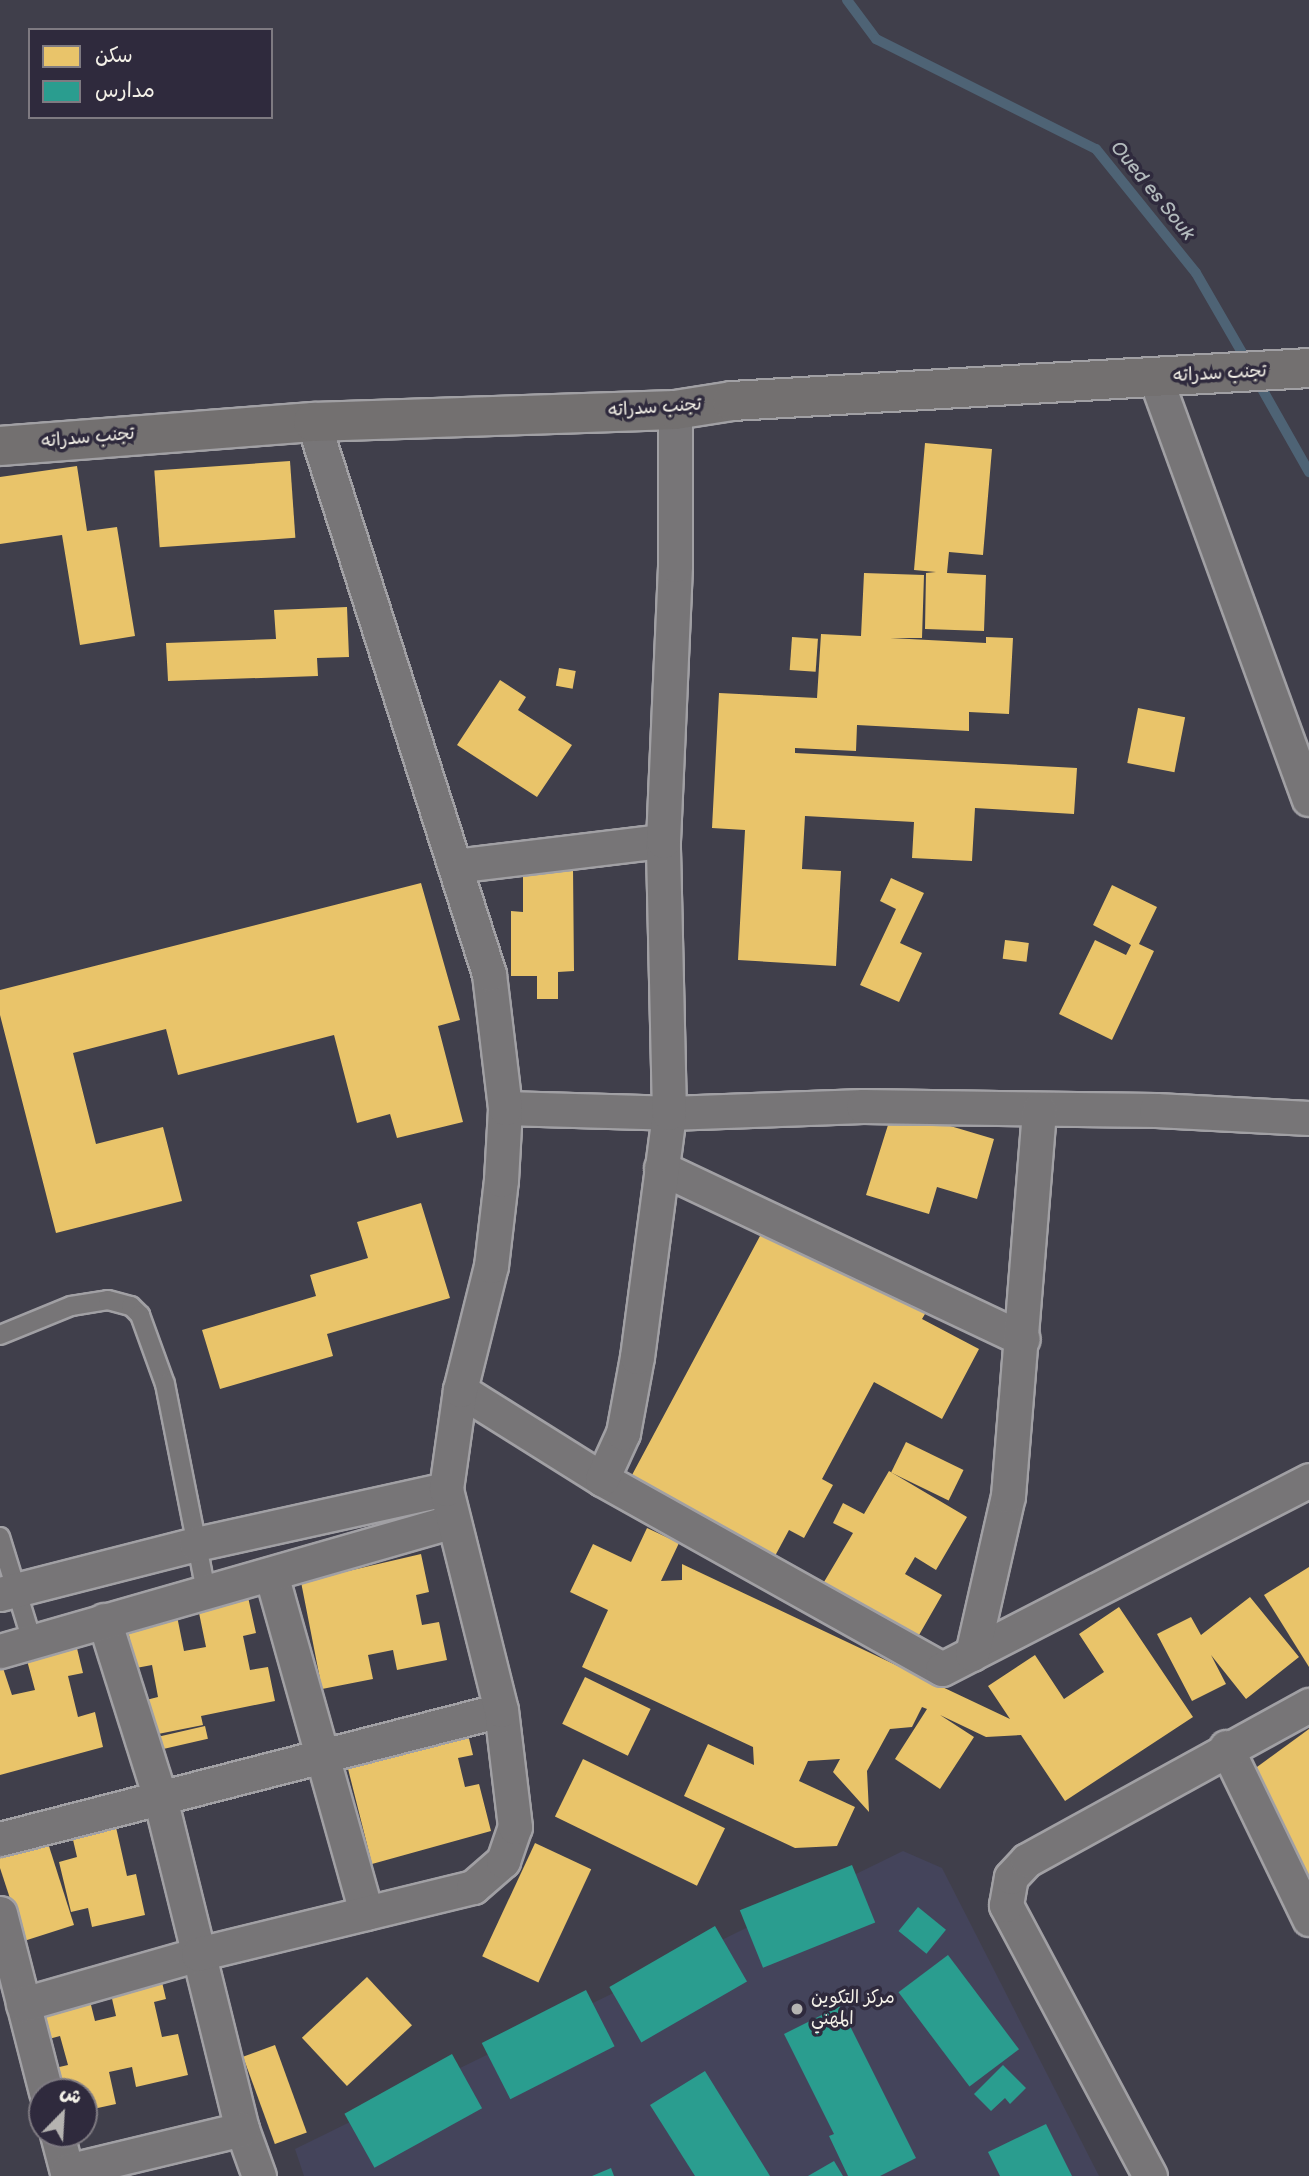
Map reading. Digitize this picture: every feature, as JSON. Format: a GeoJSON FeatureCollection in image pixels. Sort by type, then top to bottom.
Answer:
{"type":"FeatureCollection","features":[{"type":"Feature","properties":{"kind":"highway","name":"تجنب سدراته"},"geometry":{"type":"LineString","coordinates":[[0,446],[313,422],[675,410],[732,401],[1309,368]]}},
{"type":"Feature","properties":{"kind":"street"},"geometry":{"type":"LineString","coordinates":[[1155,377],[1309,799]]}},
{"type":"Feature","properties":{"kind":"street"},"geometry":{"type":"LineString","coordinates":[[602,1479],[623,1433],[669,1113],[663,841],[675,565],[675,410]]}},
{"type":"Feature","properties":{"kind":"street"},"geometry":{"type":"LineString","coordinates":[[23,2004],[198,1954],[473,1887],[503,1861],[515,1828],[501,1710],[446,1489],[460,1390],[491,1266],[505,1108],[489,974],[313,422]]}},
{"type":"Feature","properties":{"kind":"street"},"geometry":{"type":"LineString","coordinates":[[455,866],[663,841]]}},
{"type":"Feature","properties":{"kind":"street"},"geometry":{"type":"LineString","coordinates":[[505,1108],[669,1113],[863,1106],[1309,1118]]}},
{"type":"Feature","properties":{"kind":"street"},"geometry":{"type":"LineString","coordinates":[[972,1654],[1007,1496],[1023,1339],[1040,1109]]}},
{"type":"Feature","properties":{"kind":"street"},"geometry":{"type":"LineString","coordinates":[[661,1168],[1023,1339]]}},
{"type":"Feature","properties":{"kind":"street"},"geometry":{"type":"LineString","coordinates":[[460,1390],[602,1479],[943,1669],[1309,1480]]}},
{"type":"Feature","properties":{"kind":"street"},"geometry":{"type":"LineString","coordinates":[[10,1592],[196,1544],[446,1489]]}},
{"type":"Feature","properties":{"kind":"street"},"geometry":{"type":"LineString","coordinates":[[0,1651],[452,1521]]}},
{"type":"Feature","properties":{"kind":"street"},"geometry":{"type":"LineString","coordinates":[[271,1574],[366,1913]]}},
{"type":"Feature","properties":{"kind":"street"},"geometry":{"type":"LineString","coordinates":[[104,1620],[160,1798],[243,2129],[259,2176]]}},
{"type":"Feature","properties":{"kind":"street"},"geometry":{"type":"LineString","coordinates":[[1150,2176],[1006,1905],[1011,1877],[1027,1860],[1226,1747],[1309,1705]]}},
{"type":"Feature","properties":{"kind":"street"},"geometry":{"type":"LineString","coordinates":[[0,1839],[501,1710]]}},
{"type":"Feature","properties":{"kind":"street"},"geometry":{"type":"LineString","coordinates":[[1226,1747],[1309,1919]]}},
{"type":"Feature","properties":{"kind":"street"},"geometry":{"type":"LineString","coordinates":[[0,1913],[43,2078]]}},
{"type":"Feature","properties":{"kind":"street"},"geometry":{"type":"LineString","coordinates":[[61,2148],[68,2173],[243,2129]]}},
{"type":"Feature","properties":{"kind":"lane"},"geometry":{"type":"LineString","coordinates":[[0,1335],[71,1306],[108,1300],[131,1307],[140,1315],[164,1384],[206,1592]]}},
{"type":"Feature","properties":{"kind":"lane"},"geometry":{"type":"LineString","coordinates":[[0,1537],[10,1592],[32,1641]]}},
{"type":"Feature","properties":{"kind":"shaded area","name":"مركز التكوين المهني"},"geometry":{"type":"Polygon","coordinates":[[[903,1851],[942,1868],[1099,2176],[304,2176],[295,2149],[903,1851]]]}},
{"type":"Feature","properties":{"kind":"building: سكن"},"geometry":{"type":"Polygon","coordinates":[[[925,443],[992,449],[983,555],[949,552],[947,573],[986,575],[984,631],[925,629],[926,573],[936,572],[914,570],[925,443]]]}},
{"type":"Feature","properties":{"kind":"building: سكن"},"geometry":{"type":"Polygon","coordinates":[[[290,461],[295,538],[160,547],[154,470],[290,461]]]}},
{"type":"Feature","properties":{"kind":"building: سكن"},"geometry":{"type":"Polygon","coordinates":[[[77,466],[87,531],[117,527],[135,636],[80,645],[62,535],[0,544],[0,477],[77,466]]]}},
{"type":"Feature","properties":{"kind":"building: سكن"},"geometry":{"type":"Polygon","coordinates":[[[864,573],[924,575],[922,638],[890,638],[986,643],[986,637],[1013,638],[1009,714],[969,712],[969,731],[857,725],[856,751],[795,748],[795,753],[1077,768],[1074,814],[975,808],[972,861],[912,858],[914,822],[805,816],[802,869],[841,871],[836,966],[738,960],[745,830],[712,828],[719,693],[817,698],[821,634],[861,636],[864,573]]]}},
{"type":"Feature","properties":{"kind":"building: سكن"},"geometry":{"type":"Polygon","coordinates":[[[347,607],[349,657],[317,658],[318,676],[168,681],[166,643],[276,639],[274,610],[347,607]]]}},
{"type":"Feature","properties":{"kind":"building: سكن"},"geometry":{"type":"Polygon","coordinates":[[[792,637],[818,639],[816,672],[790,670],[792,637]]]}},
{"type":"Feature","properties":{"kind":"building: سكن"},"geometry":{"type":"Polygon","coordinates":[[[559,668],[576,671],[573,689],[556,686],[559,668]]]}},
{"type":"Feature","properties":{"kind":"building: سكن"},"geometry":{"type":"Polygon","coordinates":[[[500,680],[526,697],[518,710],[572,745],[537,797],[457,745],[500,680]]]}},
{"type":"Feature","properties":{"kind":"building: سكن"},"geometry":{"type":"Polygon","coordinates":[[[1138,708],[1185,717],[1174,772],[1127,763],[1138,708]]]}},
{"type":"Feature","properties":{"kind":"building: سكن"},"geometry":{"type":"Polygon","coordinates":[[[523,868],[573,868],[574,971],[558,972],[558,999],[537,999],[537,976],[511,976],[511,911],[523,912],[523,868]]]}},
{"type":"Feature","properties":{"kind":"building: سكن"},"geometry":{"type":"Polygon","coordinates":[[[891,878],[924,893],[900,943],[922,953],[899,1002],[860,985],[896,909],[880,901],[891,878]]]}},
{"type":"Feature","properties":{"kind":"building: سكن"},"geometry":{"type":"Polygon","coordinates":[[[421,883],[460,1020],[438,1026],[463,1122],[397,1138],[390,1114],[357,1123],[334,1035],[178,1075],[166,1029],[73,1053],[96,1144],[163,1127],[182,1201],[56,1233],[0,1015],[0,990],[421,883]]]}},
{"type":"Feature","properties":{"kind":"building: سكن"},"geometry":{"type":"Polygon","coordinates":[[[1112,885],[1157,907],[1139,944],[1154,951],[1112,1040],[1059,1014],[1095,940],[1126,955],[1131,945],[1093,925],[1112,885]]]}},
{"type":"Feature","properties":{"kind":"building: سكن"},"geometry":{"type":"Polygon","coordinates":[[[1005,940],[1029,943],[1027,962],[1003,959],[1005,940]]]}},
{"type":"Feature","properties":{"kind":"building: سكن"},"geometry":{"type":"Polygon","coordinates":[[[893,1109],[994,1139],[977,1199],[937,1187],[929,1214],[866,1195],[893,1109]]]}},
{"type":"Feature","properties":{"kind":"building: سكن"},"geometry":{"type":"Polygon","coordinates":[[[421,1203],[450,1298],[327,1334],[333,1356],[220,1389],[202,1330],[316,1296],[310,1275],[368,1258],[357,1222],[421,1203]]]}},
{"type":"Feature","properties":{"kind":"building: سكن"},"geometry":{"type":"Polygon","coordinates":[[[767,1223],[928,1309],[922,1319],[979,1349],[942,1419],[874,1382],[822,1479],[833,1485],[804,1538],[789,1530],[775,1556],[632,1475],[767,1223]]]}},
{"type":"Feature","properties":{"kind":"building: سكن"},"geometry":{"type":"Polygon","coordinates":[[[906,1442],[964,1470],[949,1501],[891,1473],[906,1442]]]}},
{"type":"Feature","properties":{"kind":"building: سكن"},"geometry":{"type":"Polygon","coordinates":[[[889,1471],[967,1517],[936,1570],[915,1557],[905,1574],[942,1595],[915,1642],[821,1587],[853,1533],[833,1523],[843,1503],[864,1514],[889,1471]]]}},
{"type":"Feature","properties":{"kind":"building: سكن"},"geometry":{"type":"Polygon","coordinates":[[[647,1528],[679,1543],[661,1581],[682,1580],[682,1564],[1010,1719],[988,1686],[1035,1655],[1064,1699],[1104,1672],[1079,1634],[1119,1607],[1193,1717],[1065,1801],[1021,1735],[986,1737],[940,1715],[974,1737],[940,1789],[895,1759],[927,1709],[922,1707],[912,1727],[890,1729],[867,1771],[869,1812],[833,1772],[840,1759],[808,1761],[799,1781],[855,1807],[837,1846],[795,1848],[684,1796],[708,1744],[754,1765],[753,1747],[582,1667],[608,1610],[570,1592],[593,1544],[631,1562],[647,1528]]]}},
{"type":"Feature","properties":{"kind":"building: سكن"},"geometry":{"type":"Polygon","coordinates":[[[421,1554],[429,1592],[416,1595],[422,1625],[439,1622],[447,1660],[397,1670],[393,1650],[368,1655],[373,1679],[322,1689],[301,1582],[421,1554]]]}},
{"type":"Feature","properties":{"kind":"building: سكن"},"geometry":{"type":"Polygon","coordinates":[[[1309,1567],[1309,1667],[1264,1595],[1309,1567]]]}},
{"type":"Feature","properties":{"kind":"building: سكن"},"geometry":{"type":"Polygon","coordinates":[[[248,1597],[256,1633],[243,1636],[250,1670],[268,1667],[275,1701],[201,1716],[203,1725],[153,1735],[146,1700],[158,1697],[152,1665],[136,1668],[127,1626],[177,1616],[184,1651],[206,1647],[198,1608],[248,1597]]]}},
{"type":"Feature","properties":{"kind":"building: سكن"},"geometry":{"type":"Polygon","coordinates":[[[1250,1597],[1299,1657],[1246,1699],[1211,1655],[1226,1684],[1192,1701],[1157,1634],[1191,1617],[1201,1635],[1250,1597]]]}},
{"type":"Feature","properties":{"kind":"building: سكن"},"geometry":{"type":"Polygon","coordinates":[[[75,1640],[83,1673],[68,1676],[78,1717],[95,1712],[103,1747],[0,1775],[0,1659],[12,1695],[35,1690],[25,1653],[75,1640]]]}},
{"type":"Feature","properties":{"kind":"building: سكن"},"geometry":{"type":"Polygon","coordinates":[[[585,1677],[651,1709],[628,1756],[562,1724],[585,1677]]]}},
{"type":"Feature","properties":{"kind":"building: سكن"},"geometry":{"type":"Polygon","coordinates":[[[463,1714],[473,1755],[458,1758],[465,1787],[479,1784],[491,1831],[372,1864],[342,1745],[463,1714]]]}},
{"type":"Feature","properties":{"kind":"building: سكن"},"geometry":{"type":"Polygon","coordinates":[[[205,1726],[208,1739],[161,1749],[158,1737],[205,1726]]]}},
{"type":"Feature","properties":{"kind":"building: سكن"},"geometry":{"type":"Polygon","coordinates":[[[1309,1729],[1309,1892],[1231,1786],[1309,1729]]]}},
{"type":"Feature","properties":{"kind":"building: سكن"},"geometry":{"type":"Polygon","coordinates":[[[583,1759],[725,1828],[697,1886],[555,1817],[583,1759]]]}},
{"type":"Feature","properties":{"kind":"building: سكن"},"geometry":{"type":"Polygon","coordinates":[[[111,1805],[127,1876],[136,1874],[145,1915],[92,1927],[88,1908],[71,1912],[59,1862],[77,1857],[67,1814],[111,1805]]]}},
{"type":"Feature","properties":{"kind":"building: سكن"},"geometry":{"type":"Polygon","coordinates":[[[41,1821],[74,1925],[24,1941],[0,1868],[0,1834],[41,1821]]]}},
{"type":"Feature","properties":{"kind":"building: سكن"},"geometry":{"type":"Polygon","coordinates":[[[535,1843],[591,1869],[538,1982],[482,1956],[535,1843]]]}},
{"type":"Feature","properties":{"kind":"building: سكن"},"geometry":{"type":"Polygon","coordinates":[[[158,1965],[166,1999],[154,2002],[162,2037],[178,2034],[188,2075],[136,2087],[132,2067],[109,2072],[116,2104],[98,2108],[98,2078],[58,2078],[55,2068],[68,2065],[60,2036],[45,2040],[35,1997],[86,1985],[95,2021],[116,2016],[107,1977],[158,1965]]]}},
{"type":"Feature","properties":{"kind":"building: سكن"},"geometry":{"type":"Polygon","coordinates":[[[367,1977],[412,2025],[347,2086],[302,2038],[367,1977]]]}},
{"type":"Feature","properties":{"kind":"building: سكن"},"geometry":{"type":"Polygon","coordinates":[[[275,2045],[307,2132],[275,2144],[243,2057],[275,2045]]]}},
{"type":"Feature","properties":{"kind":"building: مدارس"},"geometry":{"type":"Polygon","coordinates":[[[852,1865],[875,1922],[763,1968],[740,1910],[852,1865]]]}},
{"type":"Feature","properties":{"kind":"building: مدارس"},"geometry":{"type":"Polygon","coordinates":[[[918,1907],[946,1930],[926,1954],[898,1931],[918,1907]]]}},
{"type":"Feature","properties":{"kind":"building: مدارس"},"geometry":{"type":"Polygon","coordinates":[[[715,1926],[747,1981],[641,2042],[609,1987],[715,1926]]]}},
{"type":"Feature","properties":{"kind":"building: مدارس"},"geometry":{"type":"Polygon","coordinates":[[[948,1955],[1019,2049],[969,2087],[898,1992],[948,1955]]]}},
{"type":"Feature","properties":{"kind":"building: مدارس"},"geometry":{"type":"Polygon","coordinates":[[[586,1990],[615,2046],[510,2099],[482,2043],[586,1990]]]}},
{"type":"Feature","properties":{"kind":"building: مدارس"},"geometry":{"type":"Polygon","coordinates":[[[840,2006],[916,2158],[880,2176],[848,2176],[829,2136],[834,2134],[784,2034],[840,2006]]]}},
{"type":"Feature","properties":{"kind":"building: مدارس"},"geometry":{"type":"Polygon","coordinates":[[[452,2054],[482,2108],[374,2168],[344,2114],[452,2054]]]}},
{"type":"Feature","properties":{"kind":"building: مدارس"},"geometry":{"type":"Polygon","coordinates":[[[1003,2065],[1026,2088],[1010,2104],[1005,2098],[991,2111],[974,2094],[1003,2065]]]}},
{"type":"Feature","properties":{"kind":"building: مدارس"},"geometry":{"type":"Polygon","coordinates":[[[705,2071],[770,2176],[695,2176],[650,2105],[705,2071]]]}},
{"type":"Feature","properties":{"kind":"building: مدارس"},"geometry":{"type":"Polygon","coordinates":[[[1046,2124],[1072,2176],[1000,2176],[988,2152],[1046,2124]]]}},
{"type":"Feature","properties":{"kind":"building: مدارس"},"geometry":{"type":"Polygon","coordinates":[[[834,2161],[843,2176],[808,2176],[834,2161]]]}},
{"type":"Feature","properties":{"kind":"building: مدارس"},"geometry":{"type":"Polygon","coordinates":[[[611,2168],[614,2176],[592,2176],[611,2168]]]}},
{"type":"Feature","properties":{"kind":"waterway","name":"Oued es Souk"},"geometry":{"type":"LineString","coordinates":[[847,0],[876,39],[1096,149],[1196,273],[1248,363]]}},
{"type":"Feature","properties":{"kind":"waterway","name":"Oued es Souk"},"geometry":{"type":"LineString","coordinates":[[1257,380],[1309,472]]}},
{"type":"Feature","properties":{"kind":"place","name":"مركز التكوين المهني"},"geometry":{"type":"Point","coordinates":[797,2009]}}]}
